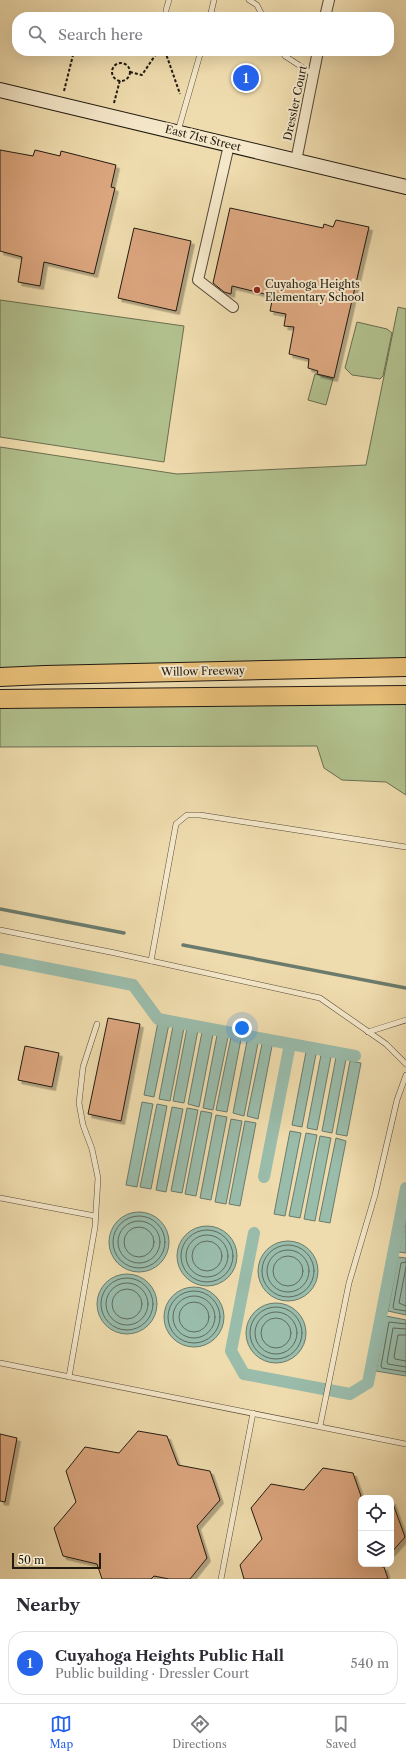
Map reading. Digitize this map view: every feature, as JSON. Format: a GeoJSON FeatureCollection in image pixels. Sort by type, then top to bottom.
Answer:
{"type":"FeatureCollection","features":[{"type":"Feature","properties":{"kind":"highway","name":"Willow Freeway"},"geometry":{"type":"LineString","coordinates":[[0,677],[53,674],[406,667]]}},
{"type":"Feature","properties":{"kind":"highway"},"geometry":{"type":"LineString","coordinates":[[0,699],[406,695]]}},
{"type":"Feature","properties":{"kind":"highway"},"geometry":{"type":"LineString","coordinates":[[301,697],[406,705]]}},
{"type":"Feature","properties":{"kind":"main road","name":"East 71st Street"},"geometry":{"type":"LineString","coordinates":[[0,90],[406,187]]}},
{"type":"Feature","properties":{"kind":"street"},"geometry":{"type":"LineString","coordinates":[[326,12],[329,0]]}},
{"type":"Feature","properties":{"kind":"street","name":"Dressler Court"},"geometry":{"type":"LineString","coordinates":[[296,161],[317,56]]}},
{"type":"Feature","properties":{"kind":"street"},"geometry":{"type":"LineString","coordinates":[[230,145],[198,280],[233,307]]}},
{"type":"Feature","properties":{"kind":"lane"},"geometry":{"type":"LineString","coordinates":[[166,12],[169,0]]}},
{"type":"Feature","properties":{"kind":"lane"},"geometry":{"type":"LineString","coordinates":[[211,12],[214,0]]}},
{"type":"Feature","properties":{"kind":"lane"},"geometry":{"type":"LineString","coordinates":[[249,0],[257,5],[260,12]]}},
{"type":"Feature","properties":{"kind":"lane"},"geometry":{"type":"LineString","coordinates":[[178,132],[200,56]]}},
{"type":"Feature","properties":{"kind":"lane"},"geometry":{"type":"LineString","coordinates":[[285,56],[314,75]]}},
{"type":"Feature","properties":{"kind":"lane"},"geometry":{"type":"LineString","coordinates":[[152,961],[176,824],[187,815],[200,815],[406,847]]}},
{"type":"Feature","properties":{"kind":"lane"},"geometry":{"type":"LineString","coordinates":[[0,930],[152,961],[320,998],[386,1044],[406,1064]]}},
{"type":"Feature","properties":{"kind":"lane"},"geometry":{"type":"LineString","coordinates":[[368,1032],[406,1020]]}},
{"type":"Feature","properties":{"kind":"lane"},"geometry":{"type":"LineString","coordinates":[[69,1377],[95,1216],[98,1178],[92,1149],[83,1125],[79,1103],[83,1067],[96,1024]]}},
{"type":"Feature","properties":{"kind":"lane"},"geometry":{"type":"LineString","coordinates":[[320,1426],[349,1283],[375,1195],[397,1100],[406,1075]]}},
{"type":"Feature","properties":{"kind":"lane"},"geometry":{"type":"LineString","coordinates":[[0,1198],[95,1216]]}},
{"type":"Feature","properties":{"kind":"lane"},"geometry":{"type":"LineString","coordinates":[[0,1363],[406,1444]]}},
{"type":"Feature","properties":{"kind":"lane"},"geometry":{"type":"LineString","coordinates":[[221,1579],[254,1413]]}},
{"type":"Feature","properties":{"kind":"path"},"geometry":{"type":"LineString","coordinates":[[64,91],[73,56]]}},
{"type":"Feature","properties":{"kind":"path"},"geometry":{"type":"LineString","coordinates":[[130,72],[142,75],[155,56]]}},
{"type":"Feature","properties":{"kind":"path"},"geometry":{"type":"LineString","coordinates":[[167,56],[178,94],[187,100]]}},
{"type":"Feature","properties":{"kind":"path"},"geometry":{"type":"LineString","coordinates":[[120,63],[126,64],[130,72],[128,78],[120,80],[114,76],[112,71],[115,66],[120,63]]}},
{"type":"Feature","properties":{"kind":"path"},"geometry":{"type":"LineString","coordinates":[[114,103],[120,80]]}},
{"type":"Feature","properties":{"kind":"green space"},"geometry":{"type":"Polygon","coordinates":[[[0,300],[184,326],[164,462],[0,437],[0,300]]]}},
{"type":"Feature","properties":{"kind":"green space"},"geometry":{"type":"Polygon","coordinates":[[[398,307],[406,309],[406,667],[0,677],[0,447],[177,474],[366,465],[398,307]]]}},
{"type":"Feature","properties":{"kind":"green space"},"geometry":{"type":"Polygon","coordinates":[[[357,322],[387,329],[392,333],[383,376],[380,379],[352,375],[345,368],[357,322]]]}},
{"type":"Feature","properties":{"kind":"green space"},"geometry":{"type":"Polygon","coordinates":[[[315,374],[333,379],[326,405],[308,400],[315,374]]]}},
{"type":"Feature","properties":{"kind":"green space"},"geometry":{"type":"Polygon","coordinates":[[[406,695],[406,795],[386,782],[342,780],[324,768],[317,746],[0,747],[0,699],[406,695]]]}},
{"type":"Feature","properties":{"kind":"water"},"geometry":{"type":"Polygon","coordinates":[[[158,1022],[169,1024],[154,1097],[144,1095],[158,1022]]]}},
{"type":"Feature","properties":{"kind":"water"},"geometry":{"type":"Polygon","coordinates":[[[173,1026],[184,1028],[170,1101],[159,1099],[173,1026]]]}},
{"type":"Feature","properties":{"kind":"water"},"geometry":{"type":"Polygon","coordinates":[[[187,1028],[198,1030],[184,1103],[173,1101],[187,1028]]]}},
{"type":"Feature","properties":{"kind":"water"},"geometry":{"type":"Polygon","coordinates":[[[202,1032],[213,1034],[199,1107],[188,1104],[202,1032]]]}},
{"type":"Feature","properties":{"kind":"water"},"geometry":{"type":"Polygon","coordinates":[[[217,1035],[228,1037],[213,1110],[203,1108],[217,1035]]]}},
{"type":"Feature","properties":{"kind":"water"},"geometry":{"type":"Polygon","coordinates":[[[231,1037],[241,1039],[227,1112],[216,1110],[231,1037]]]}},
{"type":"Feature","properties":{"kind":"water"},"geometry":{"type":"Polygon","coordinates":[[[247,1041],[258,1043],[244,1116],[233,1113],[247,1041]]]}},
{"type":"Feature","properties":{"kind":"water"},"geometry":{"type":"Polygon","coordinates":[[[262,1044],[272,1046],[258,1119],[247,1116],[262,1044]]]}},
{"type":"Feature","properties":{"kind":"water"},"geometry":{"type":"Polygon","coordinates":[[[306,1052],[316,1054],[302,1127],[292,1125],[306,1052]]]}},
{"type":"Feature","properties":{"kind":"water"},"geometry":{"type":"Polygon","coordinates":[[[321,1055],[331,1057],[317,1130],[307,1128],[321,1055]]]}},
{"type":"Feature","properties":{"kind":"water"},"geometry":{"type":"Polygon","coordinates":[[[336,1057],[346,1059],[332,1133],[322,1131],[336,1057]]]}},
{"type":"Feature","properties":{"kind":"water"},"geometry":{"type":"Polygon","coordinates":[[[350,1061],[361,1063],[347,1136],[336,1134],[350,1061]]]}},
{"type":"Feature","properties":{"kind":"water"},"geometry":{"type":"Polygon","coordinates":[[[142,1102],[153,1104],[137,1187],[126,1185],[142,1102]]]}},
{"type":"Feature","properties":{"kind":"water"},"geometry":{"type":"Polygon","coordinates":[[[157,1104],[167,1106],[151,1189],[140,1187],[157,1104]]]}},
{"type":"Feature","properties":{"kind":"water"},"geometry":{"type":"Polygon","coordinates":[[[172,1107],[183,1109],[166,1192],[156,1190],[172,1107]]]}},
{"type":"Feature","properties":{"kind":"water"},"geometry":{"type":"Polygon","coordinates":[[[187,1108],[198,1110],[182,1193],[171,1191],[187,1108]]]}},
{"type":"Feature","properties":{"kind":"water"},"geometry":{"type":"Polygon","coordinates":[[[201,1111],[212,1113],[196,1196],[185,1194],[201,1111]]]}},
{"type":"Feature","properties":{"kind":"water"},"geometry":{"type":"Polygon","coordinates":[[[216,1115],[227,1117],[211,1200],[200,1198],[216,1115]]]}},
{"type":"Feature","properties":{"kind":"water"},"geometry":{"type":"Polygon","coordinates":[[[231,1119],[242,1121],[226,1204],[215,1202],[231,1119]]]}},
{"type":"Feature","properties":{"kind":"water"},"geometry":{"type":"Polygon","coordinates":[[[245,1121],[256,1123],[240,1206],[229,1204],[245,1121]]]}},
{"type":"Feature","properties":{"kind":"water"},"geometry":{"type":"Polygon","coordinates":[[[290,1131],[301,1133],[285,1216],[274,1214],[290,1131]]]}},
{"type":"Feature","properties":{"kind":"water"},"geometry":{"type":"Polygon","coordinates":[[[306,1133],[317,1135],[300,1218],[289,1216],[306,1133]]]}},
{"type":"Feature","properties":{"kind":"water"},"geometry":{"type":"Polygon","coordinates":[[[320,1136],[331,1138],[315,1221],[304,1219],[320,1136]]]}},
{"type":"Feature","properties":{"kind":"water"},"geometry":{"type":"Polygon","coordinates":[[[336,1138],[346,1141],[330,1223],[319,1221],[336,1138]]]}},
{"type":"Feature","properties":{"kind":"water"},"geometry":{"type":"Polygon","coordinates":[[[133,1212],[145,1212],[161,1220],[167,1230],[169,1242],[167,1254],[161,1264],[145,1272],[133,1272],[117,1264],[109,1248],[109,1236],[117,1220],[133,1212]]]}},
{"type":"Feature","properties":{"kind":"water"},"geometry":{"type":"Polygon","coordinates":[[[406,1216],[406,1253],[399,1252],[406,1216]]]}},
{"type":"Feature","properties":{"kind":"water"},"geometry":{"type":"Polygon","coordinates":[[[201,1226],[213,1226],[229,1234],[235,1244],[237,1256],[235,1268],[229,1278],[213,1286],[201,1286],[185,1278],[177,1262],[177,1250],[185,1234],[201,1226]]]}},
{"type":"Feature","properties":{"kind":"water"},"geometry":{"type":"Polygon","coordinates":[[[282,1241],[294,1241],[310,1249],[316,1259],[318,1271],[316,1283],[310,1293],[294,1301],[282,1301],[266,1293],[258,1277],[258,1265],[266,1249],[282,1241]]]}},
{"type":"Feature","properties":{"kind":"water"},"geometry":{"type":"Polygon","coordinates":[[[398,1257],[406,1258],[406,1315],[388,1311],[398,1257]]]}},
{"type":"Feature","properties":{"kind":"water"},"geometry":{"type":"Polygon","coordinates":[[[121,1274],[133,1274],[149,1282],[155,1292],[157,1304],[155,1316],[149,1326],[133,1334],[121,1334],[105,1326],[97,1310],[97,1298],[105,1282],[121,1274]]]}},
{"type":"Feature","properties":{"kind":"water"},"geometry":{"type":"Polygon","coordinates":[[[188,1287],[200,1287],[216,1295],[222,1305],[224,1317],[222,1329],[216,1339],[200,1347],[188,1347],[172,1339],[164,1323],[164,1311],[172,1295],[188,1287]]]}},
{"type":"Feature","properties":{"kind":"water"},"geometry":{"type":"Polygon","coordinates":[[[270,1303],[282,1303],[298,1311],[304,1321],[306,1333],[304,1345],[298,1355],[282,1363],[270,1363],[254,1355],[246,1339],[246,1327],[254,1311],[270,1303]]]}},
{"type":"Feature","properties":{"kind":"water"},"geometry":{"type":"Polygon","coordinates":[[[386,1316],[406,1320],[406,1376],[376,1371],[386,1316]]]}},
{"type":"Feature","properties":{"kind":"building"},"geometry":{"type":"Polygon","coordinates":[[[0,150],[33,156],[35,150],[60,156],[61,151],[116,165],[111,187],[115,188],[94,274],[44,262],[40,286],[18,282],[22,257],[0,251],[0,150]]]}},
{"type":"Feature","properties":{"kind":"building"},"geometry":{"type":"Polygon","coordinates":[[[230,208],[323,228],[324,224],[333,227],[336,220],[369,227],[334,378],[317,374],[318,371],[308,368],[309,359],[289,354],[294,327],[284,326],[286,314],[270,311],[273,296],[232,286],[231,294],[224,292],[213,283],[230,208]]]}},
{"type":"Feature","properties":{"kind":"building"},"geometry":{"type":"Polygon","coordinates":[[[134,228],[191,241],[176,311],[118,298],[134,228]]]}},
{"type":"Feature","properties":{"kind":"building"},"geometry":{"type":"Polygon","coordinates":[[[108,1018],[140,1024],[121,1121],[88,1114],[108,1018]]]}},
{"type":"Feature","properties":{"kind":"building"},"geometry":{"type":"Polygon","coordinates":[[[25,1046],[59,1053],[52,1087],[18,1080],[25,1046]]]}},
{"type":"Feature","properties":{"kind":"building"},"geometry":{"type":"Polygon","coordinates":[[[138,1431],[167,1436],[178,1465],[210,1471],[220,1500],[197,1526],[207,1558],[190,1579],[169,1579],[154,1576],[151,1579],[102,1579],[97,1564],[63,1556],[54,1528],[76,1502],[66,1471],[85,1447],[119,1453],[138,1431]]]}},
{"type":"Feature","properties":{"kind":"building"},"geometry":{"type":"Polygon","coordinates":[[[0,1434],[17,1438],[5,1502],[0,1501],[0,1434]]]}},
{"type":"Feature","properties":{"kind":"building"},"geometry":{"type":"Polygon","coordinates":[[[323,1468],[353,1473],[361,1495],[358,1495],[358,1567],[384,1567],[388,1579],[244,1579],[240,1565],[262,1539],[251,1508],[271,1484],[304,1490],[323,1468]]]}},
{"type":"Feature","properties":{"kind":"building"},"geometry":{"type":"Polygon","coordinates":[[[394,1507],[405,1537],[394,1550],[394,1507]]]}},
{"type":"Feature","properties":{"kind":"waterway"},"geometry":{"type":"LineString","coordinates":[[0,909],[124,933]]}},
{"type":"Feature","properties":{"kind":"waterway"},"geometry":{"type":"LineString","coordinates":[[183,945],[406,988]]}},
{"type":"Feature","properties":{"kind":"waterway"},"geometry":{"type":"LineString","coordinates":[[0,959],[133,985],[158,1019],[355,1056]]}},
{"type":"Feature","properties":{"kind":"waterway"},"geometry":{"type":"LineString","coordinates":[[264,1177],[290,1044]]}},
{"type":"Feature","properties":{"kind":"waterway"},"geometry":{"type":"LineString","coordinates":[[254,1233],[231,1351],[244,1374],[350,1394],[368,1383],[406,1188]]}},
{"type":"Feature","properties":{"kind":"place","name":"Cuyahoga Heights Public Hall"},"geometry":{"type":"Point","coordinates":[246,78]}},
{"type":"Feature","properties":{"kind":"place","name":"Cuyahoga Heights Elementary School"},"geometry":{"type":"Point","coordinates":[257,290]}}]}
